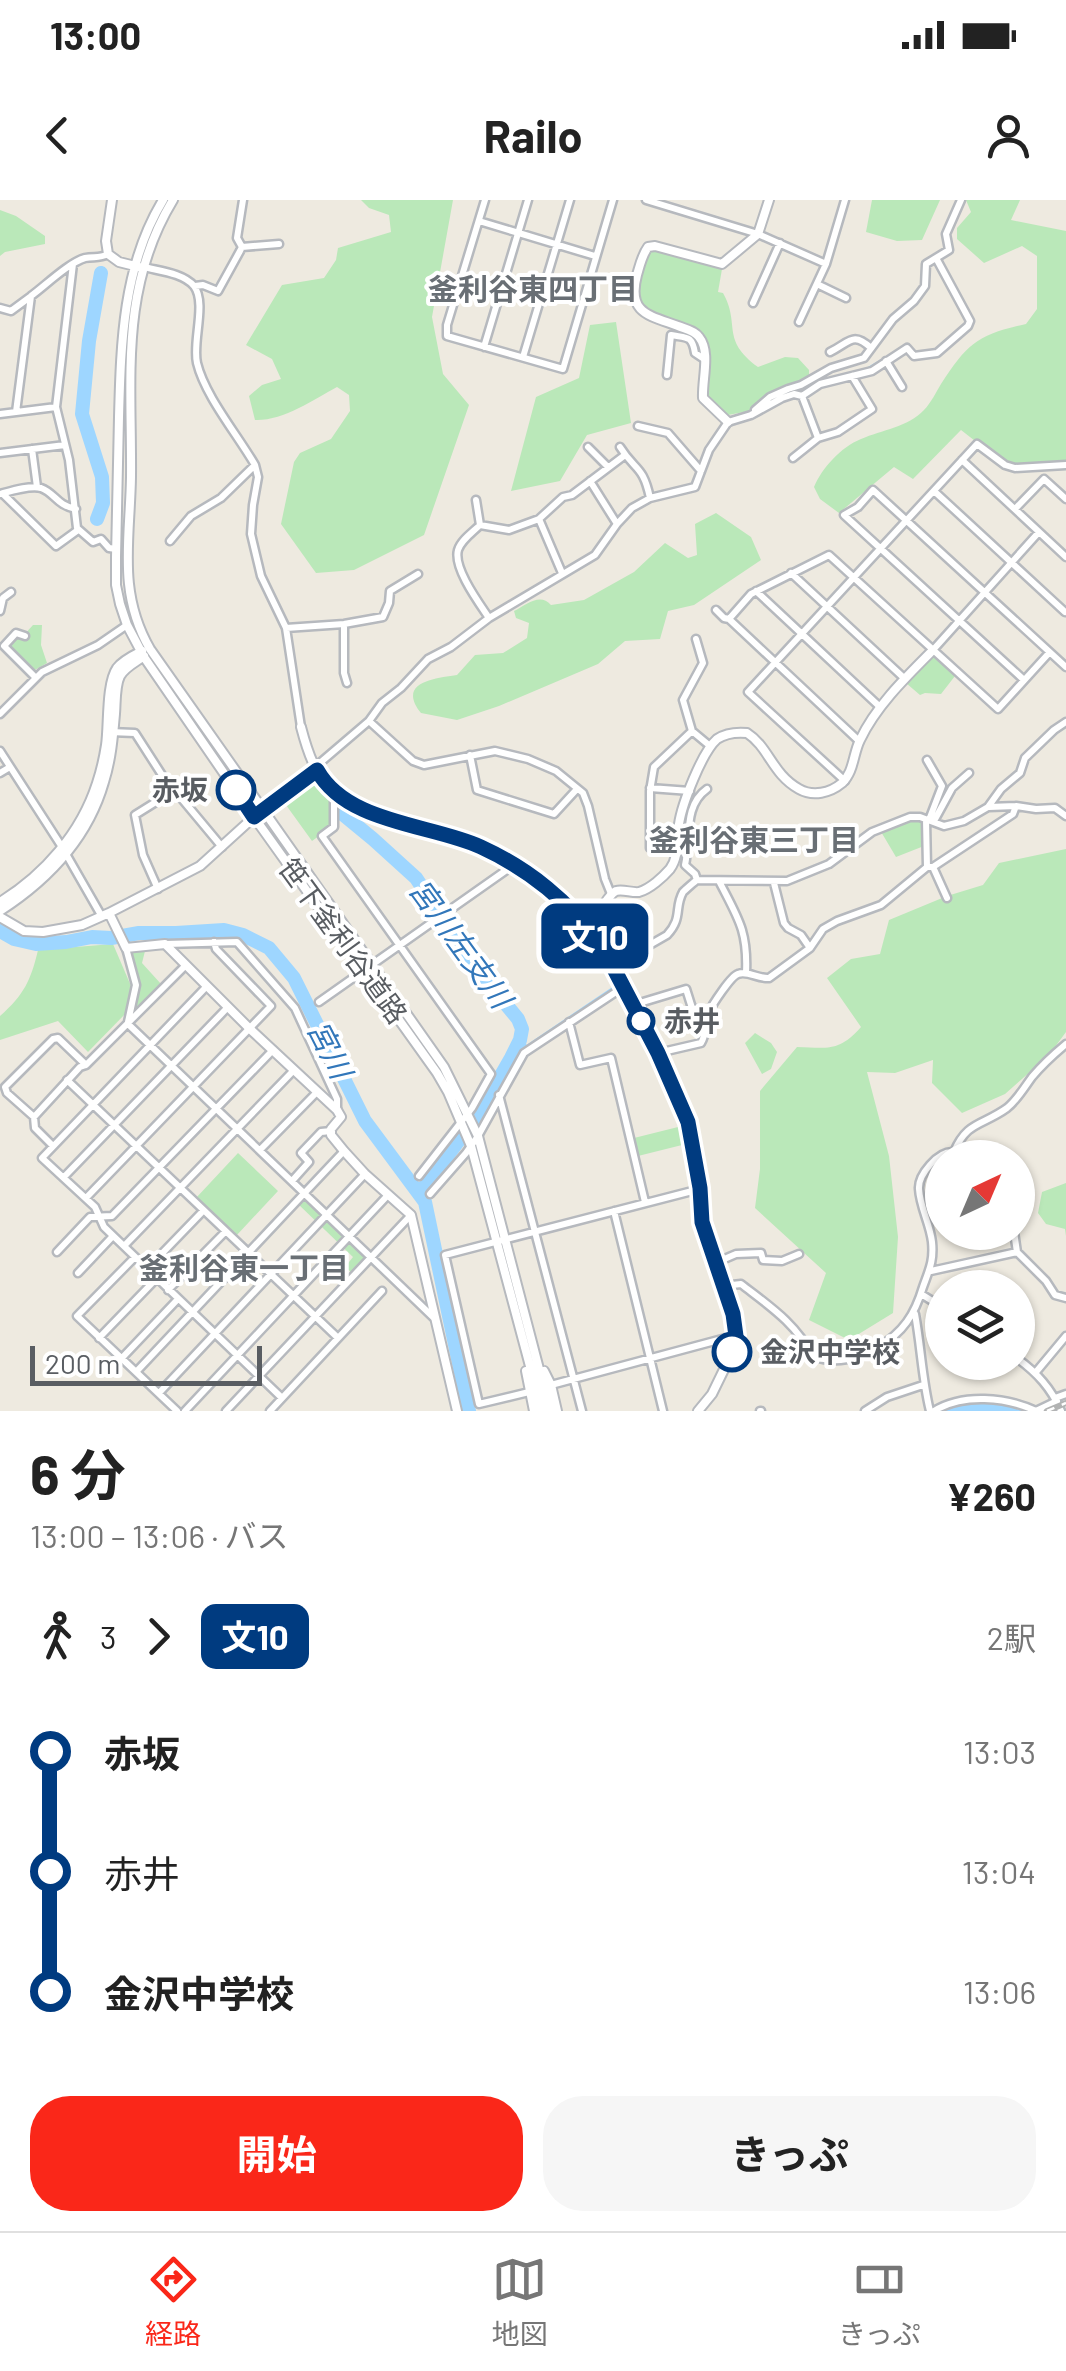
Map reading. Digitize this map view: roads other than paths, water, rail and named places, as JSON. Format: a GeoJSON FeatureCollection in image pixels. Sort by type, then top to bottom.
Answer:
{"type":"FeatureCollection","features":[{"type":"Feature","properties":{"kind":"street"},"geometry":{"type":"LineString","coordinates":[[112,200],[108,254],[118,262],[179,276],[194,286],[199,300],[196,357],[200,376],[255,465],[258,477],[251,534],[261,576],[286,628],[301,726],[323,781],[337,795],[404,825],[454,836],[540,880],[601,944],[658,1053],[688,1122],[702,1222],[733,1314],[736,1336],[725,1370],[698,1411]]}},
{"type":"Feature","properties":{"kind":"street","name":"笹下釜利谷道路"},"geometry":{"type":"LineString","coordinates":[[162,200],[151,221],[121,334],[116,585],[127,625],[254,817],[444,1067],[478,1136],[523,1344],[542,1411]]}},
{"type":"Feature","properties":{"kind":"street","name":"笹下釜利谷道路"},"geometry":{"type":"LineString","coordinates":[[173,200],[139,267],[130,332],[127,570],[132,612],[145,652],[264,811],[437,1073],[471,1146],[554,1411]]}},
{"type":"Feature","properties":{"kind":"street"},"geometry":{"type":"LineString","coordinates":[[242,247],[237,238],[243,200]]}},
{"type":"Feature","properties":{"kind":"street"},"geometry":{"type":"LineString","coordinates":[[485,200],[447,336],[564,370],[612,200]]}},
{"type":"Feature","properties":{"kind":"street"},"geometry":{"type":"LineString","coordinates":[[484,347],[528,200]]}},
{"type":"Feature","properties":{"kind":"street"},"geometry":{"type":"LineString","coordinates":[[523,357],[570,200]]}},
{"type":"Feature","properties":{"kind":"street"},"geometry":{"type":"LineString","coordinates":[[646,200],[758,234],[826,264]]}},
{"type":"Feature","properties":{"kind":"street"},"geometry":{"type":"LineString","coordinates":[[728,422],[703,398],[704,347],[700,338],[693,331],[646,314],[637,306],[633,290],[644,250],[654,246],[722,264],[758,234],[770,200]]}},
{"type":"Feature","properties":{"kind":"street"},"geometry":{"type":"LineString","coordinates":[[799,322],[826,264],[846,200]]}},
{"type":"Feature","properties":{"kind":"street"},"geometry":{"type":"LineString","coordinates":[[751,415],[770,397],[831,368],[864,358],[925,286],[926,264],[949,250],[946,234],[961,200]]}},
{"type":"Feature","properties":{"kind":"street"},"geometry":{"type":"LineString","coordinates":[[478,220],[596,256]]}},
{"type":"Feature","properties":{"kind":"street"},"geometry":{"type":"LineString","coordinates":[[753,303],[780,243]]}},
{"type":"Feature","properties":{"kind":"street"},"geometry":{"type":"LineString","coordinates":[[242,247],[279,244]]}},
{"type":"Feature","properties":{"kind":"street"},"geometry":{"type":"LineString","coordinates":[[194,286],[218,291],[242,247]]}},
{"type":"Feature","properties":{"kind":"street"},"geometry":{"type":"LineString","coordinates":[[0,308],[11,311],[73,264],[108,254]]}},
{"type":"Feature","properties":{"kind":"street"},"geometry":{"type":"LineString","coordinates":[[145,652],[118,680],[98,782],[64,851],[44,879],[0,914],[24,931],[82,925],[190,874],[254,817],[317,770],[320,762],[369,721],[428,659],[595,555],[632,508],[650,498],[695,487],[708,450],[728,422],[782,398],[802,396],[820,384],[872,371],[906,348],[914,356],[937,354],[970,321],[936,258]]}},
{"type":"Feature","properties":{"kind":"street"},"geometry":{"type":"LineString","coordinates":[[73,264],[56,407],[78,530],[93,542],[101,539],[109,548],[116,549]]}},
{"type":"Feature","properties":{"kind":"street"},"geometry":{"type":"LineString","coordinates":[[817,284],[846,298]]}},
{"type":"Feature","properties":{"kind":"street"},"geometry":{"type":"LineString","coordinates":[[16,412],[31,296]]}},
{"type":"Feature","properties":{"kind":"street"},"geometry":{"type":"LineString","coordinates":[[668,375],[671,335],[690,338],[696,353],[704,359]]}},
{"type":"Feature","properties":{"kind":"street"},"geometry":{"type":"LineString","coordinates":[[830,352],[855,338],[871,348]]}},
{"type":"Feature","properties":{"kind":"street"},"geometry":{"type":"LineString","coordinates":[[886,361],[902,387]]}},
{"type":"Feature","properties":{"kind":"street"},"geometry":{"type":"LineString","coordinates":[[793,458],[818,438],[838,432],[872,409],[852,376]]}},
{"type":"Feature","properties":{"kind":"street"},"geometry":{"type":"LineString","coordinates":[[802,396],[818,438]]}},
{"type":"Feature","properties":{"kind":"street"},"geometry":{"type":"LineString","coordinates":[[0,414],[56,407]]}},
{"type":"Feature","properties":{"kind":"street"},"geometry":{"type":"LineString","coordinates":[[638,426],[668,432],[701,472]]}},
{"type":"Feature","properties":{"kind":"street"},"geometry":{"type":"LineString","coordinates":[[845,781],[748,692],[977,444],[1005,465],[1016,468],[1066,464]]}},
{"type":"Feature","properties":{"kind":"street"},"geometry":{"type":"LineString","coordinates":[[0,453],[65,445]]}},
{"type":"Feature","properties":{"kind":"street"},"geometry":{"type":"LineString","coordinates":[[588,447],[608,468]]}},
{"type":"Feature","properties":{"kind":"street"},"geometry":{"type":"LineString","coordinates":[[32,449],[36,487]]}},
{"type":"Feature","properties":{"kind":"street"},"geometry":{"type":"LineString","coordinates":[[480,525],[509,530],[539,519],[608,468],[622,451],[640,468],[650,498]]}},
{"type":"Feature","properties":{"kind":"street"},"geometry":{"type":"LineString","coordinates":[[962,460],[1066,557]]}},
{"type":"Feature","properties":{"kind":"street"},"geometry":{"type":"LineString","coordinates":[[170,541],[191,516],[221,498],[255,465]]}},
{"type":"Feature","properties":{"kind":"street"},"geometry":{"type":"LineString","coordinates":[[1014,510],[1044,479],[1066,499]]}},
{"type":"Feature","properties":{"kind":"street"},"geometry":{"type":"LineString","coordinates":[[590,482],[617,524]]}},
{"type":"Feature","properties":{"kind":"street"},"geometry":{"type":"LineString","coordinates":[[1,494],[36,487],[44,489],[57,502],[76,508]]}},
{"type":"Feature","properties":{"kind":"street"},"geometry":{"type":"LineString","coordinates":[[1024,680],[844,515],[858,507],[872,490],[1066,668]]}},
{"type":"Feature","properties":{"kind":"street"},"geometry":{"type":"LineString","coordinates":[[934,491],[1066,612]]}},
{"type":"Feature","properties":{"kind":"street"},"geometry":{"type":"LineString","coordinates":[[1,494],[56,546],[78,530]]}},
{"type":"Feature","properties":{"kind":"street"},"geometry":{"type":"LineString","coordinates":[[476,500],[480,525]]}},
{"type":"Feature","properties":{"kind":"street"},"geometry":{"type":"LineString","coordinates":[[539,519],[562,573]]}},
{"type":"Feature","properties":{"kind":"street"},"geometry":{"type":"LineString","coordinates":[[480,525],[459,547],[457,555],[466,581],[489,618]]}},
{"type":"Feature","properties":{"kind":"street"},"geometry":{"type":"LineString","coordinates":[[590,930],[611,894],[640,892],[670,869],[678,849],[679,822],[710,746],[725,735],[747,733],[762,746],[774,768],[801,790],[820,793],[845,781],[859,741],[880,707],[1039,532]]}},
{"type":"Feature","properties":{"kind":"street"},"geometry":{"type":"LineString","coordinates":[[729,619],[756,591],[828,556],[998,709],[1050,653]]}},
{"type":"Feature","properties":{"kind":"street"},"geometry":{"type":"LineString","coordinates":[[791,573],[905,678]]}},
{"type":"Feature","properties":{"kind":"street"},"geometry":{"type":"LineString","coordinates":[[286,628],[384,617],[390,591],[418,574]]}},
{"type":"Feature","properties":{"kind":"street"},"geometry":{"type":"LineString","coordinates":[[756,591],[880,707]]}},
{"type":"Feature","properties":{"kind":"street"},"geometry":{"type":"LineString","coordinates":[[0,611],[3,598],[10,592]]}},
{"type":"Feature","properties":{"kind":"street"},"geometry":{"type":"LineString","coordinates":[[716,610],[859,741]]}},
{"type":"Feature","properties":{"kind":"street"},"geometry":{"type":"LineString","coordinates":[[344,624],[347,683]]}},
{"type":"Feature","properties":{"kind":"street"},"geometry":{"type":"LineString","coordinates":[[0,714],[42,672],[98,645],[127,625]]}},
{"type":"Feature","properties":{"kind":"street"},"geometry":{"type":"LineString","coordinates":[[25,636],[16,633],[4,646],[36,678]]}},
{"type":"Feature","properties":{"kind":"street"},"geometry":{"type":"LineString","coordinates":[[696,639],[702,663],[683,700],[692,731],[710,746]]}},
{"type":"Feature","properties":{"kind":"street"},"geometry":{"type":"LineString","coordinates":[[369,721],[413,761],[424,765],[495,751],[556,771],[583,793],[611,894]]}},
{"type":"Feature","properties":{"kind":"street"},"geometry":{"type":"LineString","coordinates":[[988,807],[1020,773],[1025,758],[1066,722]]}},
{"type":"Feature","properties":{"kind":"street"},"geometry":{"type":"LineString","coordinates":[[678,849],[650,848],[650,788],[654,766],[692,731]]}},
{"type":"Feature","properties":{"kind":"street"},"geometry":{"type":"LineString","coordinates":[[110,732],[135,733],[222,847]]}},
{"type":"Feature","properties":{"kind":"street"},"geometry":{"type":"LineString","coordinates":[[0,752],[126,945],[136,985],[128,1024]]}},
{"type":"Feature","properties":{"kind":"street"},"geometry":{"type":"LineString","coordinates":[[470,754],[477,790],[554,814],[578,788]]}},
{"type":"Feature","properties":{"kind":"street"},"geometry":{"type":"LineString","coordinates":[[927,760],[942,786],[930,820],[930,867],[947,898]]}},
{"type":"Feature","properties":{"kind":"street"},"geometry":{"type":"LineString","coordinates":[[0,772],[10,767]]}},
{"type":"Feature","properties":{"kind":"street"},"geometry":{"type":"LineString","coordinates":[[930,820],[952,788],[970,773]]}},
{"type":"Feature","properties":{"kind":"street"},"geometry":{"type":"LineString","coordinates":[[650,788],[690,791]]}},
{"type":"Feature","properties":{"kind":"street"},"geometry":{"type":"LineString","coordinates":[[697,880],[686,865],[689,816],[696,796],[707,789]]}},
{"type":"Feature","properties":{"kind":"street"},"geometry":{"type":"LineString","coordinates":[[158,890],[143,856],[134,815],[175,790]]}},
{"type":"Feature","properties":{"kind":"street"},"geometry":{"type":"LineString","coordinates":[[337,795],[334,827],[322,836],[491,1074],[468,1114],[419,1176]]}},
{"type":"Feature","properties":{"kind":"street"},"geometry":{"type":"LineString","coordinates":[[658,1053],[702,1043],[708,1012],[738,973],[769,978],[810,948],[823,930],[881,905],[930,867],[1013,814],[1016,806]]}},
{"type":"Feature","properties":{"kind":"street"},"geometry":{"type":"LineString","coordinates":[[612,966],[673,930],[683,892],[697,880],[786,881],[828,864],[883,826],[910,817],[944,826],[988,807],[1016,806],[1055,808],[1066,816]]}},
{"type":"Feature","properties":{"kind":"street"},"geometry":{"type":"LineString","coordinates":[[0,902],[20,890],[64,851]]}},
{"type":"Feature","properties":{"kind":"street"},"geometry":{"type":"LineString","coordinates":[[320,1002],[514,864]]}},
{"type":"Feature","properties":{"kind":"street"},"geometry":{"type":"LineString","coordinates":[[719,881],[741,924],[747,946],[746,973]]}},
{"type":"Feature","properties":{"kind":"street"},"geometry":{"type":"LineString","coordinates":[[774,882],[784,923],[801,935],[810,948]]}},
{"type":"Feature","properties":{"kind":"street"},"geometry":{"type":"LineString","coordinates":[[86,1198],[271,1006],[216,950],[214,942]]}},
{"type":"Feature","properties":{"kind":"street"},"geometry":{"type":"LineString","coordinates":[[126,945],[236,942],[295,1008],[337,1099],[337,1110]]}},
{"type":"Feature","properties":{"kind":"street"},"geometry":{"type":"LineString","coordinates":[[165,944],[341,1117],[331,1131],[321,1132],[301,1154],[309,1162],[292,1181]]}},
{"type":"Feature","properties":{"kind":"street"},"geometry":{"type":"LineString","coordinates":[[34,1117],[185,966]]}},
{"type":"Feature","properties":{"kind":"street"},"geometry":{"type":"LineString","coordinates":[[206,987],[42,1158],[95,1207],[104,1227],[282,1398]]}},
{"type":"Feature","properties":{"kind":"street"},"geometry":{"type":"LineString","coordinates":[[430,1194],[478,1136],[524,1053],[622,988]]}},
{"type":"Feature","properties":{"kind":"street"},"geometry":{"type":"LineString","coordinates":[[633,1005],[686,989],[692,1008],[708,1012]]}},
{"type":"Feature","properties":{"kind":"street"},"geometry":{"type":"LineString","coordinates":[[64,1177],[228,1008]]}},
{"type":"Feature","properties":{"kind":"street"},"geometry":{"type":"LineString","coordinates":[[569,1022],[580,1065],[611,1058],[645,1202]]}},
{"type":"Feature","properties":{"kind":"street"},"geometry":{"type":"LineString","coordinates":[[128,1024],[433,1316]]}},
{"type":"Feature","properties":{"kind":"street"},"geometry":{"type":"LineString","coordinates":[[52,1146],[35,1128],[34,1117],[5,1087],[53,1039],[58,1038],[86,1066]]}},
{"type":"Feature","properties":{"kind":"street"},"geometry":{"type":"LineString","coordinates":[[959,1140],[969,1128],[1013,1103],[1034,1074],[1066,1044]]}},
{"type":"Feature","properties":{"kind":"street"},"geometry":{"type":"LineString","coordinates":[[57,1252],[90,1217],[112,1216],[273,1050]]}},
{"type":"Feature","properties":{"kind":"street"},"geometry":{"type":"LineString","coordinates":[[124,1246],[294,1070]]}},
{"type":"Feature","properties":{"kind":"street"},"geometry":{"type":"LineString","coordinates":[[68,1080],[338,1338]]}},
{"type":"Feature","properties":{"kind":"street"},"geometry":{"type":"LineString","coordinates":[[260,1150],[317,1092]]}},
{"type":"Feature","properties":{"kind":"street"},"geometry":{"type":"LineString","coordinates":[[498,1096],[582,1411]]}},
{"type":"Feature","properties":{"kind":"street"},"geometry":{"type":"LineString","coordinates":[[331,1131],[365,1174],[411,1215],[457,1411]]}},
{"type":"Feature","properties":{"kind":"street"},"geometry":{"type":"LineString","coordinates":[[136,1372],[344,1151]]}},
{"type":"Feature","properties":{"kind":"street"},"geometry":{"type":"LineString","coordinates":[[925,1171],[919,1188],[925,1213]]}},
{"type":"Feature","properties":{"kind":"street"},"geometry":{"type":"LineString","coordinates":[[159,1393],[365,1174]]}},
{"type":"Feature","properties":{"kind":"street"},"geometry":{"type":"LineString","coordinates":[[528,1392],[479,1404],[445,1255],[700,1188]]}},
{"type":"Feature","properties":{"kind":"street"},"geometry":{"type":"LineString","coordinates":[[135,1257],[77,1316],[181,1411],[388,1195]]}},
{"type":"Feature","properties":{"kind":"street"},"geometry":{"type":"LineString","coordinates":[[147,1268],[203,1211]]}},
{"type":"Feature","properties":{"kind":"street"},"geometry":{"type":"LineString","coordinates":[[614,1211],[663,1411]]}},
{"type":"Feature","properties":{"kind":"street"},"geometry":{"type":"LineString","coordinates":[[226,1411],[411,1215]]}},
{"type":"Feature","properties":{"kind":"street"},"geometry":{"type":"LineString","coordinates":[[168,1290],[225,1232]]}},
{"type":"Feature","properties":{"kind":"street"},"geometry":{"type":"LineString","coordinates":[[78,1273],[113,1236]]}},
{"type":"Feature","properties":{"kind":"street"},"geometry":{"type":"LineString","coordinates":[[937,1270],[1016,1252],[1055,1294],[1066,1298]]}},
{"type":"Feature","properties":{"kind":"street"},"geometry":{"type":"LineString","coordinates":[[715,1262],[736,1254],[761,1253],[764,1260],[782,1261],[799,1254]]}},
{"type":"Feature","properties":{"kind":"street"},"geometry":{"type":"LineString","coordinates":[[99,1338],[156,1279]]}},
{"type":"Feature","properties":{"kind":"street"},"geometry":{"type":"LineString","coordinates":[[723,1286],[741,1284],[794,1327],[812,1356],[830,1362],[861,1355],[898,1334],[915,1312],[925,1286]]}},
{"type":"Feature","properties":{"kind":"street"},"geometry":{"type":"LineString","coordinates":[[270,1411],[382,1291]]}},
{"type":"Feature","properties":{"kind":"street"},"geometry":{"type":"LineString","coordinates":[[121,1359],[178,1299]]}},
{"type":"Feature","properties":{"kind":"street"},"geometry":{"type":"LineString","coordinates":[[915,1312],[923,1385],[932,1411],[964,1400],[1015,1401],[1036,1410],[1066,1394]]}},
{"type":"Feature","properties":{"kind":"street"},"geometry":{"type":"LineString","coordinates":[[551,1385],[736,1336]]}},
{"type":"Feature","properties":{"kind":"street"},"geometry":{"type":"LineString","coordinates":[[1061,1411],[1036,1372],[1066,1336]]}},
{"type":"Feature","properties":{"kind":"street"},"geometry":{"type":"LineString","coordinates":[[523,1344],[534,1411]]}},
{"type":"Feature","properties":{"kind":"street"},"geometry":{"type":"LineString","coordinates":[[535,1354],[551,1385],[554,1411]]}},
{"type":"Feature","properties":{"kind":"street"},"geometry":{"type":"LineString","coordinates":[[864,1411],[887,1397],[923,1385]]}},
{"type":"Feature","properties":{"kind":"waterway","name":"宮川左支川"},"geometry":{"type":"LineString","coordinates":[[97,519],[103,503],[102,477],[82,414],[101,273]]}},
{"type":"Feature","properties":{"kind":"waterway"},"geometry":{"type":"LineString","coordinates":[[865,370],[909,347]]}},
{"type":"Feature","properties":{"kind":"waterway"},"geometry":{"type":"LineString","coordinates":[[821,381],[847,374]]}},
{"type":"Feature","properties":{"kind":"waterway","name":"宮川左支川"},"geometry":{"type":"LineString","coordinates":[[339,811],[416,878],[522,1029],[511,1058],[480,1112],[419,1194]]}},
{"type":"Feature","properties":{"kind":"waterway","name":"宮川"},"geometry":{"type":"LineString","coordinates":[[0,931],[36,944],[139,933],[224,930],[269,948],[294,978],[365,1121],[425,1202],[469,1411]]}},
{"type":"Feature","properties":{"kind":"waterway"},"geometry":{"type":"LineString","coordinates":[[519,1043],[527,1046],[613,988]]}},
{"type":"Feature","properties":{"kind":"waterway"},"geometry":{"type":"LineString","coordinates":[[947,1411],[967,1406],[1022,1411]]}},
{"type":"Feature","properties":{"kind":"railway"},"geometry":{"type":"LineString","coordinates":[[1047,1411],[1066,1403]]}},
{"type":"Feature","properties":{"kind":"place","name":"赤坂"},"geometry":{"type":"Point","coordinates":[236,790]}},
{"type":"Feature","properties":{"kind":"place","name":"赤井"},"geometry":{"type":"Point","coordinates":[641,1021]}},
{"type":"Feature","properties":{"kind":"place","name":"金沢中学校"},"geometry":{"type":"Point","coordinates":[732,1352]}},
{"type":"Feature","properties":{"kind":"district","name":"釜利谷東四丁目"},"geometry":{"type":"Point","coordinates":[533,290]}},
{"type":"Feature","properties":{"kind":"district","name":"釜利谷東三丁目"},"geometry":{"type":"Point","coordinates":[754,841]}},
{"type":"Feature","properties":{"kind":"district","name":"釜利谷東一丁目"},"geometry":{"type":"Point","coordinates":[244,1269]}}]}
